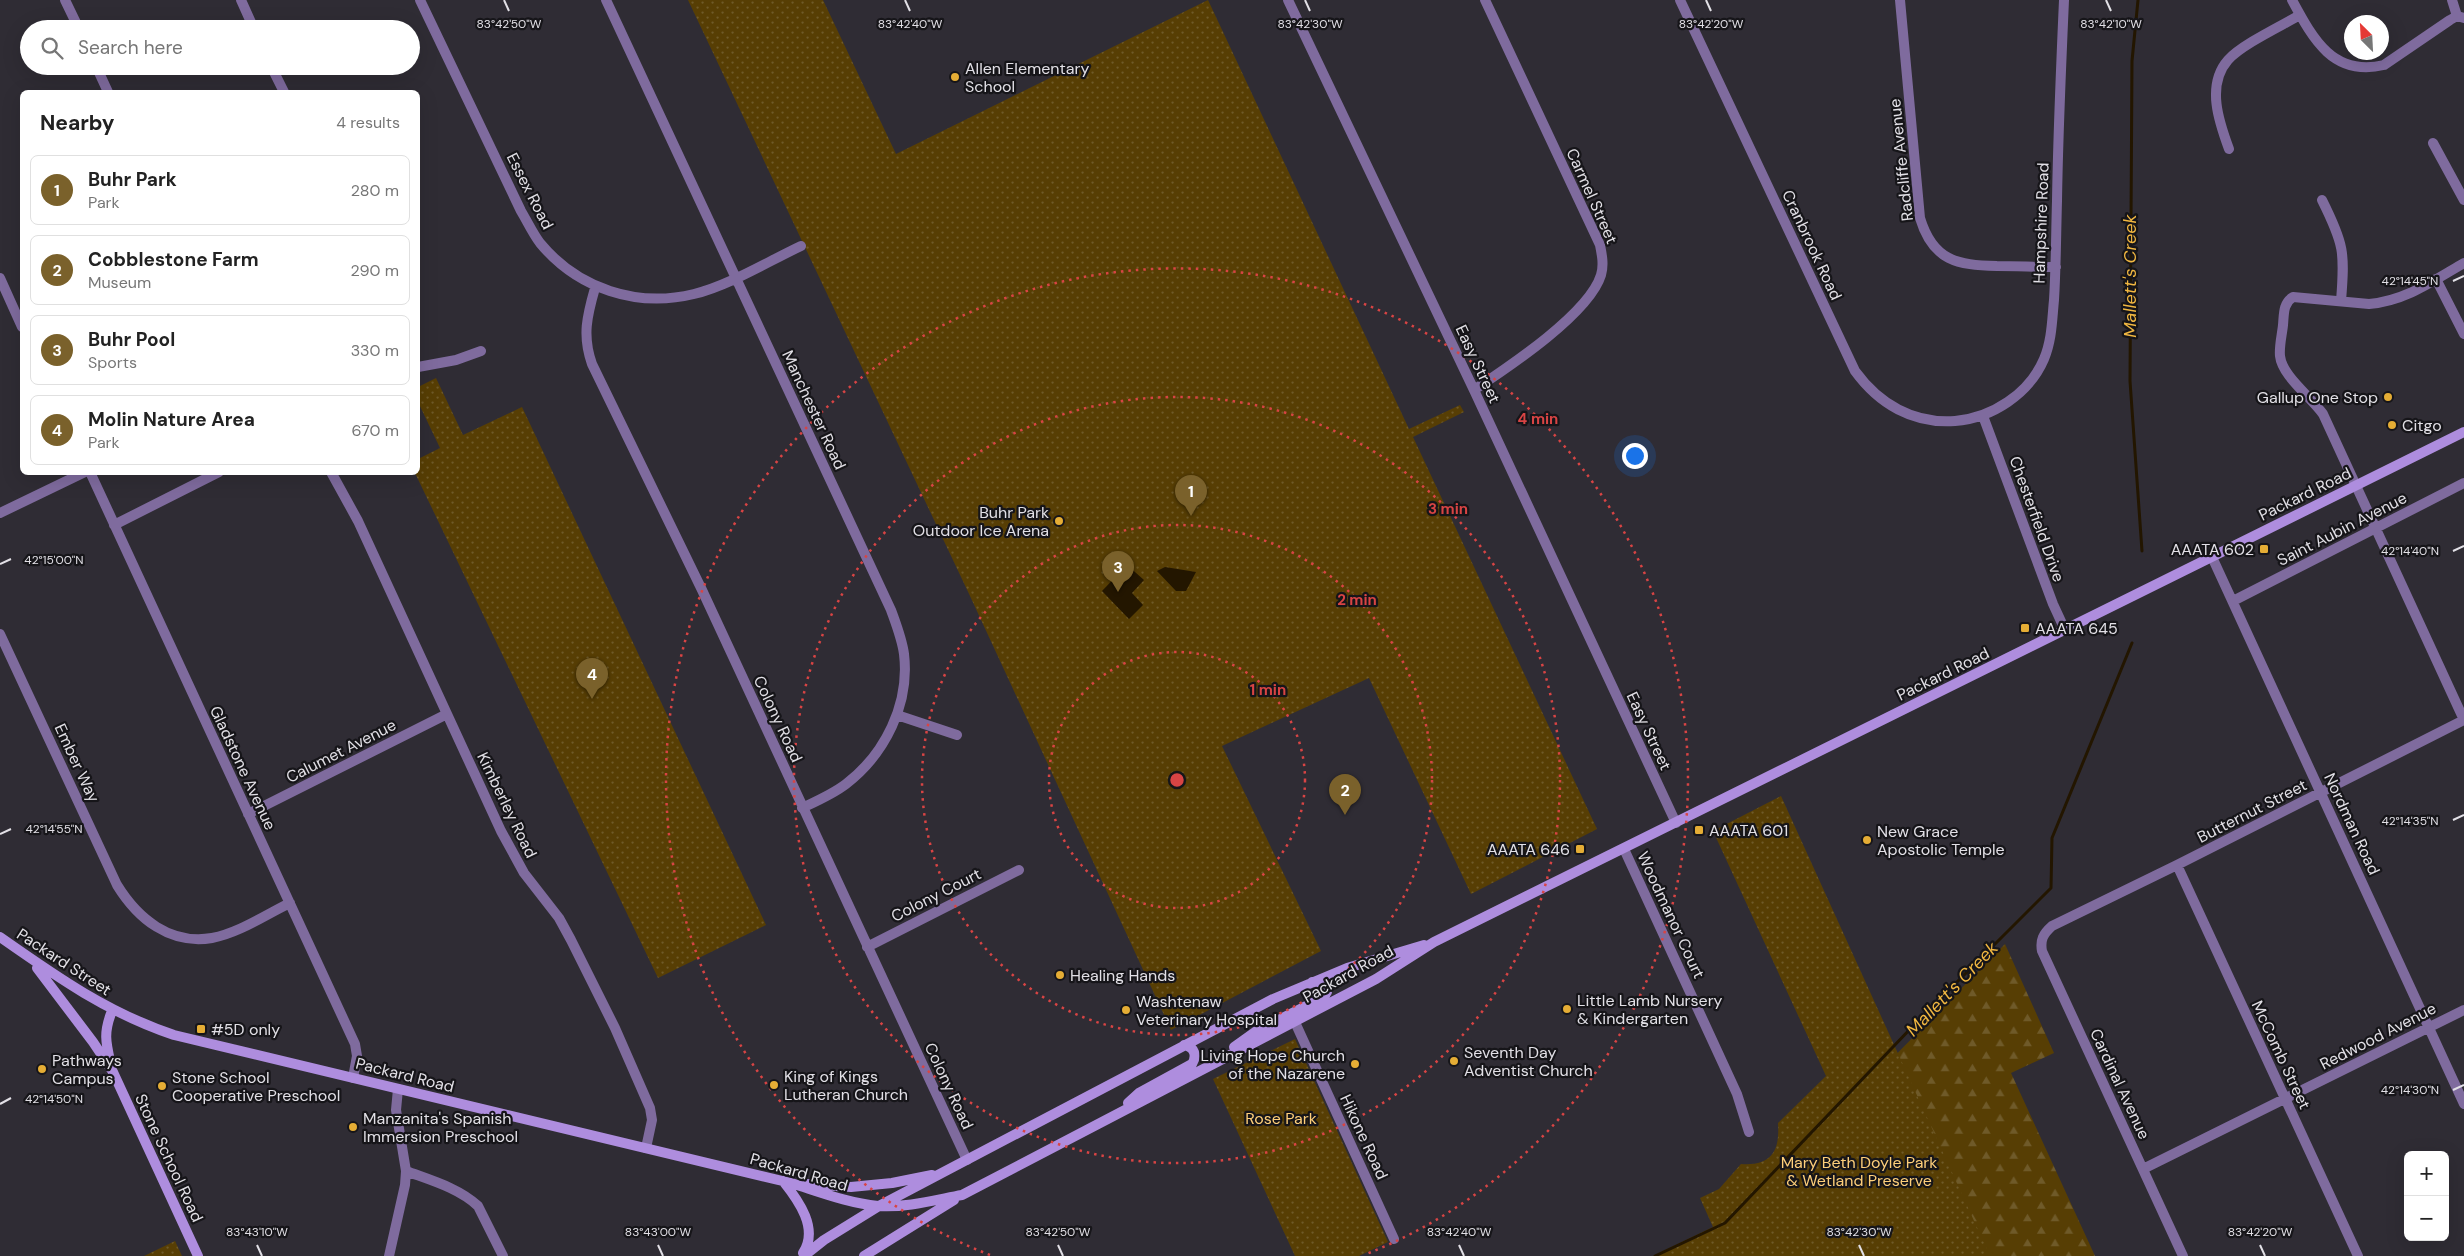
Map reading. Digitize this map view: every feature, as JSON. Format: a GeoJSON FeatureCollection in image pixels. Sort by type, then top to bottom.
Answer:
{"type":"FeatureCollection","features":[{"type":"Feature","properties":{"kind":"main road","name":"Packard Road"},"geometry":{"type":"LineString","coordinates":[[112,1011],[143,1025],[174,1035],[787,1182],[850,1202],[879,1206],[910,1204],[962,1195],[1294,1020],[1376,979],[1434,942],[2464,432]]}},
{"type":"Feature","properties":{"kind":"main road","name":"Packard Street"},"geometry":{"type":"LineString","coordinates":[[0,937],[32,961],[112,1011]]}},
{"type":"Feature","properties":{"kind":"main road","name":"Packard Road"},"geometry":{"type":"LineString","coordinates":[[803,1256],[824,1240],[879,1206],[1273,999],[1311,982],[1367,961],[1434,942]]}},
{"type":"Feature","properties":{"kind":"main road"},"geometry":{"type":"LineString","coordinates":[[32,961],[93,1042],[113,1072]]}},
{"type":"Feature","properties":{"kind":"main road"},"geometry":{"type":"LineString","coordinates":[[1222,1058],[1241,1040],[1324,997],[1327,992],[1326,986],[1311,982]]}},
{"type":"Feature","properties":{"kind":"main road"},"geometry":{"type":"LineString","coordinates":[[112,1011],[106,1026],[106,1042],[113,1072]]}},
{"type":"Feature","properties":{"kind":"main road"},"geometry":{"type":"LineString","coordinates":[[1115,1114],[1139,1093],[1192,1064],[1195,1059],[1194,1052],[1190,1046],[1184,1045]]}},
{"type":"Feature","properties":{"kind":"main road","name":"Stone School Road"},"geometry":{"type":"LineString","coordinates":[[113,1072],[198,1256]]}},
{"type":"Feature","properties":{"kind":"main road"},"geometry":{"type":"LineString","coordinates":[[787,1182],[851,1187],[892,1183],[943,1173]]}},
{"type":"Feature","properties":{"kind":"main road"},"geometry":{"type":"LineString","coordinates":[[787,1182],[809,1228],[810,1243],[803,1256]]}},
{"type":"Feature","properties":{"kind":"main road"},"geometry":{"type":"LineString","coordinates":[[864,1256],[962,1195]]}},
{"type":"Feature","properties":{"kind":"street"},"geometry":{"type":"LineString","coordinates":[[66,0],[74,20]]}},
{"type":"Feature","properties":{"kind":"street"},"geometry":{"type":"LineString","coordinates":[[241,0],[250,20]]}},
{"type":"Feature","properties":{"kind":"street","name":"Essex Road"},"geometry":{"type":"LineString","coordinates":[[420,0],[521,211],[540,243],[562,265],[595,288],[626,296],[648,299],[674,298],[695,294],[801,246]]}},
{"type":"Feature","properties":{"kind":"street","name":"Manchester Road"},"geometry":{"type":"LineString","coordinates":[[606,0],[891,610],[904,652],[906,676],[897,715],[884,743],[866,767],[845,786],[802,808]]}},
{"type":"Feature","properties":{"kind":"street","name":"Easy Street"},"geometry":{"type":"LineString","coordinates":[[1288,0],[1474,390],[1676,823]]}},
{"type":"Feature","properties":{"kind":"street","name":"Carmel Street"},"geometry":{"type":"LineString","coordinates":[[1474,390],[1511,366],[1561,325],[1584,302],[1601,275],[1603,260],[1600,245],[1484,0]]}},
{"type":"Feature","properties":{"kind":"street","name":"Cranbrook Road"},"geometry":{"type":"LineString","coordinates":[[1680,0],[1855,371],[1876,396],[1885,403],[1909,415],[1930,420],[1951,421],[1983,416]]}},
{"type":"Feature","properties":{"kind":"street","name":"Radcliffe Avenue"},"geometry":{"type":"LineString","coordinates":[[1900,0],[1920,218],[1930,242],[1941,254],[1952,261],[1967,265],[2056,268]]}},
{"type":"Feature","properties":{"kind":"street","name":"Hampshire Road"},"geometry":{"type":"LineString","coordinates":[[1983,416],[2004,404],[2021,391],[2043,361],[2050,345],[2056,268],[2064,0]]}},
{"type":"Feature","properties":{"kind":"street"},"geometry":{"type":"LineString","coordinates":[[2292,0],[2326,52],[2348,66],[2372,68],[2395,58],[2434,29],[2460,17],[2453,0]]}},
{"type":"Feature","properties":{"kind":"street"},"geometry":{"type":"LineString","coordinates":[[2229,149],[2219,124],[2216,102],[2217,80],[2228,60],[2300,14]]}},
{"type":"Feature","properties":{"kind":"street"},"geometry":{"type":"LineString","coordinates":[[100,75],[107,90]]}},
{"type":"Feature","properties":{"kind":"street"},"geometry":{"type":"LineString","coordinates":[[276,75],[283,90]]}},
{"type":"Feature","properties":{"kind":"street"},"geometry":{"type":"LineString","coordinates":[[2433,143],[2464,200]]}},
{"type":"Feature","properties":{"kind":"street"},"geometry":{"type":"LineString","coordinates":[[2322,200],[2337,230],[2343,249],[2341,301]]}},
{"type":"Feature","properties":{"kind":"street"},"geometry":{"type":"LineString","coordinates":[[2464,263],[2410,294],[2381,303],[2300,296],[2288,300],[2285,305],[2279,354],[2287,372],[2309,395],[2323,414],[2464,720]]}},
{"type":"Feature","properties":{"kind":"street"},"geometry":{"type":"LineString","coordinates":[[0,278],[20,323]]}},
{"type":"Feature","properties":{"kind":"street"},"geometry":{"type":"LineString","coordinates":[[2436,279],[2464,334]]}},
{"type":"Feature","properties":{"kind":"street","name":"Colony Road"},"geometry":{"type":"LineString","coordinates":[[595,288],[586,327],[586,346],[592,364],[702,590],[967,1160]]}},
{"type":"Feature","properties":{"kind":"street"},"geometry":{"type":"LineString","coordinates":[[420,367],[456,360],[481,352]]}},
{"type":"Feature","properties":{"kind":"street","name":"Chesterfield Drive"},"geometry":{"type":"LineString","coordinates":[[1983,416],[2052,604],[2065,630]]}},
{"type":"Feature","properties":{"kind":"street"},"geometry":{"type":"LineString","coordinates":[[0,512],[79,475]]}},
{"type":"Feature","properties":{"kind":"street","name":"Gladstone Avenue"},"geometry":{"type":"LineString","coordinates":[[91,475],[355,1044],[357,1056],[353,1078]]}},
{"type":"Feature","properties":{"kind":"street"},"geometry":{"type":"LineString","coordinates":[[114,525],[213,475]]}},
{"type":"Feature","properties":{"kind":"street","name":"Kimberley Road"},"geometry":{"type":"LineString","coordinates":[[333,475],[358,521],[513,854],[559,918],[615,1028],[650,1108],[652,1120],[646,1148]]}},
{"type":"Feature","properties":{"kind":"street","name":"Saint Aubin Avenue"},"geometry":{"type":"LineString","coordinates":[[2233,601],[2464,483]]}},
{"type":"Feature","properties":{"kind":"street","name":"Nordman Road"},"geometry":{"type":"LineString","coordinates":[[2212,557],[2464,1104]]}},
{"type":"Feature","properties":{"kind":"street","name":"Ember Way"},"geometry":{"type":"LineString","coordinates":[[0,634],[117,886],[128,904],[141,917],[158,928],[178,936],[192,939],[213,938],[290,903]]}},
{"type":"Feature","properties":{"kind":"street","name":"Calumet Avenue"},"geometry":{"type":"LineString","coordinates":[[248,814],[448,714]]}},
{"type":"Feature","properties":{"kind":"street"},"geometry":{"type":"LineString","coordinates":[[897,715],[957,735]]}},
{"type":"Feature","properties":{"kind":"street","name":"Butternut Street"},"geometry":{"type":"LineString","coordinates":[[2052,926],[2464,720]]}},
{"type":"Feature","properties":{"kind":"street","name":"Woodmanor Court"},"geometry":{"type":"LineString","coordinates":[[1624,849],[1737,1094],[1749,1132]]}},
{"type":"Feature","properties":{"kind":"street","name":"McComb Street"},"geometry":{"type":"LineString","coordinates":[[2177,865],[2284,1100],[2358,1256]]}},
{"type":"Feature","properties":{"kind":"street","name":"Colony Court"},"geometry":{"type":"LineString","coordinates":[[867,947],[1019,870]]}},
{"type":"Feature","properties":{"kind":"street","name":"Cardinal Avenue"},"geometry":{"type":"LineString","coordinates":[[2052,926],[2044,933],[2041,942],[2042,952],[2183,1256]]}},
{"type":"Feature","properties":{"kind":"street","name":"Redwood Avenue"},"geometry":{"type":"LineString","coordinates":[[2143,1169],[2464,1010]]}},
{"type":"Feature","properties":{"kind":"street","name":"Hikone Road"},"geometry":{"type":"LineString","coordinates":[[1294,1020],[1394,1238]]}},
{"type":"Feature","properties":{"kind":"street"},"geometry":{"type":"LineString","coordinates":[[389,1256],[405,1185],[406,1171],[396,1110],[398,1089]]}},
{"type":"Feature","properties":{"kind":"street"},"geometry":{"type":"LineString","coordinates":[[406,1171],[454,1191],[478,1206],[503,1256]]}},
{"type":"Feature","properties":{"kind":"green space"},"geometry":{"type":"Polygon","coordinates":[[[688,0],[823,0],[896,154],[1208,0],[1409,429],[1460,405],[1464,412],[1413,437],[1597,829],[1471,894],[1369,678],[1222,746],[1321,951],[1171,1030],[970,596],[688,0]]]}},
{"type":"Feature","properties":{"kind":"green space"},"geometry":{"type":"Polygon","coordinates":[[[436,378],[463,435],[522,407],[766,925],[658,978],[416,475],[420,475],[420,458],[440,448],[420,406],[420,386],[436,378]]]}},
{"type":"Feature","properties":{"kind":"green space","name":"Mary Beth Doyle Park & Wetland Preserve"},"geometry":{"type":"Polygon","coordinates":[[[1781,796],[1990,1256],[1653,1256],[1713,1227],[1700,1198],[1719,1189],[1741,1164],[1760,1163],[1772,1155],[1777,1142],[1778,1123],[1826,1076],[1713,831],[1781,796]]]}},
{"type":"Feature","properties":{"kind":"green space"},"geometry":{"type":"Polygon","coordinates":[[[2005,944],[2054,1053],[2011,1073],[2095,1256],[1674,1256],[1729,1224],[2005,944]]]}},
{"type":"Feature","properties":{"kind":"green space","name":"Rose Park"},"geometry":{"type":"Polygon","coordinates":[[[1295,1039],[1388,1242],[1359,1256],[1295,1256],[1213,1079],[1295,1039]]]}},
{"type":"Feature","properties":{"kind":"green space"},"geometry":{"type":"Polygon","coordinates":[[[175,1241],[182,1256],[144,1256],[175,1241]]]}},
{"type":"Feature","properties":{"kind":"shaded area"},"geometry":{"type":"Polygon","coordinates":[[[1127,565],[1144,580],[1132,593],[1143,605],[1129,619],[1102,591],[1127,565]]]}},
{"type":"Feature","properties":{"kind":"shaded area"},"geometry":{"type":"Polygon","coordinates":[[[1165,567],[1196,572],[1186,591],[1176,591],[1157,571],[1165,567]]]}},
{"type":"Feature","properties":{"kind":"waterway","name":"Mallett's Creek"},"geometry":{"type":"LineString","coordinates":[[2138,0],[2132,61],[2130,381],[2142,551]]}},
{"type":"Feature","properties":{"kind":"waterway","name":"Mallett's Creek"},"geometry":{"type":"LineString","coordinates":[[1655,1256],[1725,1223],[1913,1026],[2051,888],[2052,838],[2132,643]]}},
{"type":"Feature","properties":{"kind":"place","name":"Allen Elementary School"},"geometry":{"type":"Point","coordinates":[955,77]}},
{"type":"Feature","properties":{"kind":"place","name":"Gallup One Stop"},"geometry":{"type":"Point","coordinates":[2388,397]}},
{"type":"Feature","properties":{"kind":"place","name":"Citgo"},"geometry":{"type":"Point","coordinates":[2392,425]}},
{"type":"Feature","properties":{"kind":"place","name":"Buhr Park"},"geometry":{"type":"Point","coordinates":[1191,516]}},
{"type":"Feature","properties":{"kind":"place","name":"Buhr Park Outdoor Ice Arena"},"geometry":{"type":"Point","coordinates":[1059,521]}},
{"type":"Feature","properties":{"kind":"place","name":"AAATA 602"},"geometry":{"type":"Point","coordinates":[2264,549]}},
{"type":"Feature","properties":{"kind":"place","name":"Buhr Pool"},"geometry":{"type":"Point","coordinates":[1118,592]}},
{"type":"Feature","properties":{"kind":"place","name":"AAATA 645"},"geometry":{"type":"Point","coordinates":[2025,628]}},
{"type":"Feature","properties":{"kind":"place","name":"Molin Nature Area"},"geometry":{"type":"Point","coordinates":[592,699]}},
{"type":"Feature","properties":{"kind":"place","name":"Cobblestone Farm"},"geometry":{"type":"Point","coordinates":[1345,815]}},
{"type":"Feature","properties":{"kind":"place","name":"AAATA 601"},"geometry":{"type":"Point","coordinates":[1699,830]}},
{"type":"Feature","properties":{"kind":"place","name":"New Grace Apostolic Temple"},"geometry":{"type":"Point","coordinates":[1867,840]}},
{"type":"Feature","properties":{"kind":"place","name":"AAATA 646"},"geometry":{"type":"Point","coordinates":[1580,849]}},
{"type":"Feature","properties":{"kind":"place","name":"Healing Hands"},"geometry":{"type":"Point","coordinates":[1060,975]}},
{"type":"Feature","properties":{"kind":"place","name":"Little Lamb Nursery & Kindergarten"},"geometry":{"type":"Point","coordinates":[1567,1009]}},
{"type":"Feature","properties":{"kind":"place","name":"Washtenaw Veterinary Hospital"},"geometry":{"type":"Point","coordinates":[1126,1010]}},
{"type":"Feature","properties":{"kind":"place","name":"#5D only"},"geometry":{"type":"Point","coordinates":[201,1029]}},
{"type":"Feature","properties":{"kind":"place","name":"Seventh Day Adventist Church"},"geometry":{"type":"Point","coordinates":[1454,1061]}},
{"type":"Feature","properties":{"kind":"place","name":"Living Hope Church of the Nazarene"},"geometry":{"type":"Point","coordinates":[1355,1064]}},
{"type":"Feature","properties":{"kind":"place","name":"Pathways Campus"},"geometry":{"type":"Point","coordinates":[42,1069]}},
{"type":"Feature","properties":{"kind":"place","name":"King of Kings Lutheran Church"},"geometry":{"type":"Point","coordinates":[774,1085]}},
{"type":"Feature","properties":{"kind":"place","name":"Stone School Cooperative Preschool"},"geometry":{"type":"Point","coordinates":[162,1086]}},
{"type":"Feature","properties":{"kind":"place","name":"Manzanita's Spanish Immersion Preschool"},"geometry":{"type":"Point","coordinates":[353,1127]}}]}
